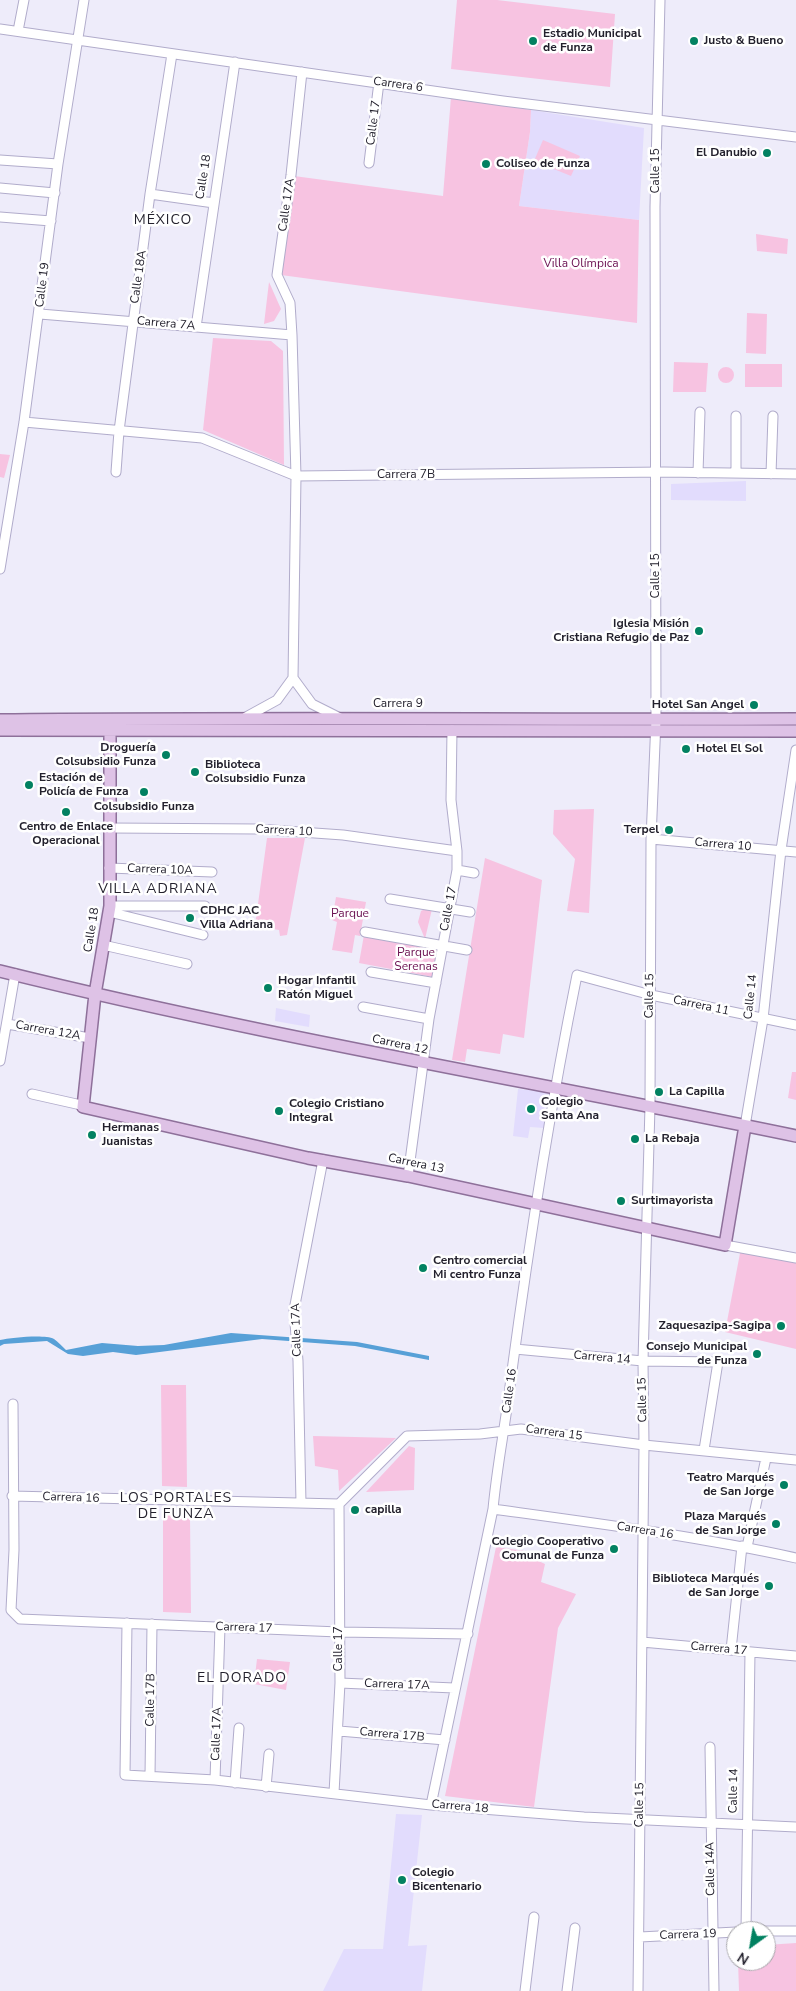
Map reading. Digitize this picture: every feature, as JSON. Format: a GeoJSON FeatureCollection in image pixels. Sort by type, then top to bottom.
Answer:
{"type":"FeatureCollection","features":[{"type":"Feature","properties":{"kind":"main road","name":"Carrera 9"},"geometry":{"type":"LineString","coordinates":[[0,720],[246,717],[656,720],[796,719]]}},
{"type":"Feature","properties":{"kind":"main road","name":"Calle 18"},"geometry":{"type":"LineString","coordinates":[[81,1105],[95,994],[109,909],[110,729]]}},
{"type":"Feature","properties":{"kind":"main road","name":"Carrera 9"},"geometry":{"type":"LineString","coordinates":[[0,730],[796,731]]}},
{"type":"Feature","properties":{"kind":"main road","name":"Carrera 12"},"geometry":{"type":"LineString","coordinates":[[0,971],[95,994],[425,1064],[650,1106],[796,1136]]}},
{"type":"Feature","properties":{"kind":"main road","name":"Carrera 13"},"geometry":{"type":"LineString","coordinates":[[81,1105],[85,1108],[138,1121],[408,1176],[725,1245]]}},
{"type":"Feature","properties":{"kind":"main road","name":"Calle 14"},"geometry":{"type":"LineString","coordinates":[[725,1245],[744,1126]]}},
{"type":"Feature","properties":{"kind":"street"},"geometry":{"type":"LineString","coordinates":[[18,31],[24,0]]}},
{"type":"Feature","properties":{"kind":"street","name":"Calle 19"},"geometry":{"type":"LineString","coordinates":[[0,565],[24,422],[40,314],[58,164],[76,40],[84,0]]}},
{"type":"Feature","properties":{"kind":"street","name":"Calle 15"},"geometry":{"type":"LineString","coordinates":[[638,1991],[644,1445],[643,1362],[650,1106],[651,839],[656,720],[656,120],[660,0]]}},
{"type":"Feature","properties":{"kind":"street","name":"Carrera 6"},"geometry":{"type":"LineString","coordinates":[[0,29],[302,72],[796,137]]}},
{"type":"Feature","properties":{"kind":"street","name":"Calle 18A"},"geometry":{"type":"LineString","coordinates":[[116,472],[119,431],[133,320],[172,54]]}},
{"type":"Feature","properties":{"kind":"street","name":"Calle 18"},"geometry":{"type":"LineString","coordinates":[[196,326],[235,62]]}},
{"type":"Feature","properties":{"kind":"street","name":"Calle 17A"},"geometry":{"type":"LineString","coordinates":[[293,678],[296,476],[292,335],[290,303],[277,275],[291,175],[302,72]]}},
{"type":"Feature","properties":{"kind":"street","name":"Calle 17"},"geometry":{"type":"LineString","coordinates":[[369,163],[379,82]]}},
{"type":"Feature","properties":{"kind":"street"},"geometry":{"type":"LineString","coordinates":[[0,160],[58,164]]}},
{"type":"Feature","properties":{"kind":"street"},"geometry":{"type":"LineString","coordinates":[[0,188],[55,193]]}},
{"type":"Feature","properties":{"kind":"street"},"geometry":{"type":"LineString","coordinates":[[150,194],[214,203]]}},
{"type":"Feature","properties":{"kind":"street"},"geometry":{"type":"LineString","coordinates":[[0,217],[51,221]]}},
{"type":"Feature","properties":{"kind":"street","name":"Carrera 7A"},"geometry":{"type":"LineString","coordinates":[[40,314],[133,320],[292,335]]}},
{"type":"Feature","properties":{"kind":"street"},"geometry":{"type":"LineString","coordinates":[[698,473],[700,412]]}},
{"type":"Feature","properties":{"kind":"street"},"geometry":{"type":"LineString","coordinates":[[736,416],[736,473]]}},
{"type":"Feature","properties":{"kind":"street"},"geometry":{"type":"LineString","coordinates":[[771,474],[773,416]]}},
{"type":"Feature","properties":{"kind":"street","name":"Carrera 7B"},"geometry":{"type":"LineString","coordinates":[[24,422],[202,438],[296,476],[657,473],[796,474]]}},
{"type":"Feature","properties":{"kind":"street"},"geometry":{"type":"LineString","coordinates":[[246,717],[277,700],[293,678],[312,704],[341,718]]}},
{"type":"Feature","properties":{"kind":"street","name":"Calle 17"},"geometry":{"type":"LineString","coordinates":[[408,1176],[430,1018],[457,870],[457,851],[450,800],[452,730]]}},
{"type":"Feature","properties":{"kind":"street","name":"Calle 14"},"geometry":{"type":"LineString","coordinates":[[744,1126],[763,1019],[781,850],[796,750]]}},
{"type":"Feature","properties":{"kind":"street","name":"Carrera 10"},"geometry":{"type":"LineString","coordinates":[[110,828],[268,830],[343,835],[457,851]]}},
{"type":"Feature","properties":{"kind":"street","name":"Carrera 10"},"geometry":{"type":"LineString","coordinates":[[651,839],[796,852]]}},
{"type":"Feature","properties":{"kind":"street","name":"Carrera 10A"},"geometry":{"type":"LineString","coordinates":[[109,868],[212,872]]}},
{"type":"Feature","properties":{"kind":"street"},"geometry":{"type":"LineString","coordinates":[[457,870],[474,873]]}},
{"type":"Feature","properties":{"kind":"street"},"geometry":{"type":"LineString","coordinates":[[390,899],[470,912]]}},
{"type":"Feature","properties":{"kind":"street"},"geometry":{"type":"LineString","coordinates":[[109,909],[205,906]]}},
{"type":"Feature","properties":{"kind":"street"},"geometry":{"type":"LineString","coordinates":[[109,909],[203,935]]}},
{"type":"Feature","properties":{"kind":"street"},"geometry":{"type":"LineString","coordinates":[[365,932],[467,950]]}},
{"type":"Feature","properties":{"kind":"street"},"geometry":{"type":"LineString","coordinates":[[103,945],[187,964]]}},
{"type":"Feature","properties":{"kind":"street"},"geometry":{"type":"LineString","coordinates":[[371,972],[436,983]]}},
{"type":"Feature","properties":{"kind":"street"},"geometry":{"type":"LineString","coordinates":[[0,1061],[15,974]]}},
{"type":"Feature","properties":{"kind":"street","name":"Carrera 11"},"geometry":{"type":"LineString","coordinates":[[577,975],[651,995],[796,1025]]}},
{"type":"Feature","properties":{"kind":"street","name":"Calle 16"},"geometry":{"type":"LineString","coordinates":[[431,1805],[493,1509],[497,1465],[505,1429],[554,1088],[577,975]]}},
{"type":"Feature","properties":{"kind":"street"},"geometry":{"type":"LineString","coordinates":[[363,1007],[430,1018]]}},
{"type":"Feature","properties":{"kind":"street","name":"Carrera 12A"},"geometry":{"type":"LineString","coordinates":[[6,1024],[90,1038]]}},
{"type":"Feature","properties":{"kind":"street","name":"Carrera 13"},"geometry":{"type":"LineString","coordinates":[[32,1094],[81,1105]]}},
{"type":"Feature","properties":{"kind":"street","name":"Calle 17A"},"geometry":{"type":"LineString","coordinates":[[301,1503],[295,1298],[323,1160]]}},
{"type":"Feature","properties":{"kind":"street","name":"Carrera 13"},"geometry":{"type":"LineString","coordinates":[[725,1245],[796,1258]]}},
{"type":"Feature","properties":{"kind":"street","name":"Carrera 14"},"geometry":{"type":"LineString","coordinates":[[515,1349],[643,1362],[718,1362],[704,1450]]}},
{"type":"Feature","properties":{"kind":"street"},"geometry":{"type":"LineString","coordinates":[[12,1496],[13,1404]]}},
{"type":"Feature","properties":{"kind":"street","name":"Carrera 15"},"geometry":{"type":"LineString","coordinates":[[339,1504],[407,1436],[480,1434],[520,1428],[644,1445],[796,1460]]}},
{"type":"Feature","properties":{"kind":"street"},"geometry":{"type":"LineString","coordinates":[[731,1650],[744,1547],[766,1458]]}},
{"type":"Feature","properties":{"kind":"street","name":"Carrera 16"},"geometry":{"type":"LineString","coordinates":[[12,1496],[339,1504]]}},
{"type":"Feature","properties":{"kind":"street","name":"Carrera 17"},"geometry":{"type":"LineString","coordinates":[[12,1496],[14,1550],[10,1610],[20,1619],[339,1632],[468,1634]]}},
{"type":"Feature","properties":{"kind":"street","name":"Calle 17"},"geometry":{"type":"LineString","coordinates":[[334,1794],[339,1731],[340,1683],[339,1504]]}},
{"type":"Feature","properties":{"kind":"street","name":"Carrera 16"},"geometry":{"type":"LineString","coordinates":[[493,1509],[643,1530],[796,1558]]}},
{"type":"Feature","properties":{"kind":"street","name":"Calle 17B"},"geometry":{"type":"LineString","coordinates":[[125,1775],[127,1623]]}},
{"type":"Feature","properties":{"kind":"street","name":"Calle 17B"},"geometry":{"type":"LineString","coordinates":[[150,1776],[152,1624]]}},
{"type":"Feature","properties":{"kind":"street","name":"Calle 17A"},"geometry":{"type":"LineString","coordinates":[[216,1780],[220,1627]]}},
{"type":"Feature","properties":{"kind":"street","name":"Carrera 17"},"geometry":{"type":"LineString","coordinates":[[642,1642],[796,1656]]}},
{"type":"Feature","properties":{"kind":"street","name":"Calle 14"},"geometry":{"type":"LineString","coordinates":[[746,1921],[750,1652]]}},
{"type":"Feature","properties":{"kind":"street","name":"Carrera 17A"},"geometry":{"type":"LineString","coordinates":[[340,1683],[454,1688]]}},
{"type":"Feature","properties":{"kind":"street"},"geometry":{"type":"LineString","coordinates":[[235,1783],[239,1728]]}},
{"type":"Feature","properties":{"kind":"street","name":"Carrera 17B"},"geometry":{"type":"LineString","coordinates":[[339,1731],[445,1740]]}},
{"type":"Feature","properties":{"kind":"street","name":"Calle 14A"},"geometry":{"type":"LineString","coordinates":[[710,1747],[714,1991]]}},
{"type":"Feature","properties":{"kind":"street"},"geometry":{"type":"LineString","coordinates":[[266,1787],[269,1754]]}},
{"type":"Feature","properties":{"kind":"street","name":"Carrera 18"},"geometry":{"type":"LineString","coordinates":[[125,1775],[216,1780],[431,1805],[640,1821],[796,1827]]}},
{"type":"Feature","properties":{"kind":"street"},"geometry":{"type":"LineString","coordinates":[[525,1991],[534,1917]]}},
{"type":"Feature","properties":{"kind":"street"},"geometry":{"type":"LineString","coordinates":[[567,1991],[575,1928]]}},
{"type":"Feature","properties":{"kind":"street"},"geometry":{"type":"LineString","coordinates":[[776,1932],[796,1931]]}},
{"type":"Feature","properties":{"kind":"street","name":"Carrera 19"},"geometry":{"type":"LineString","coordinates":[[640,1937],[726,1933]]}},
{"type":"Feature","properties":{"kind":"shaded area"},"geometry":{"type":"Polygon","coordinates":[[[531,110],[644,128],[639,220],[519,206],[530,132],[531,110]]]}},
{"type":"Feature","properties":{"kind":"shaded area"},"geometry":{"type":"Polygon","coordinates":[[[746,481],[746,501],[671,500],[671,484],[746,481]]]}},
{"type":"Feature","properties":{"kind":"shaded area"},"geometry":{"type":"Polygon","coordinates":[[[276,1008],[310,1015],[309,1027],[275,1021],[276,1008]]]}},
{"type":"Feature","properties":{"kind":"shaded area","name":"Colegio Santa Ana"},"geometry":{"type":"Polygon","coordinates":[[[518,1089],[548,1092],[544,1128],[530,1127],[528,1138],[513,1136],[518,1089]]]}},
{"type":"Feature","properties":{"kind":"shaded area","name":"Colegio Bicentenario"},"geometry":{"type":"Polygon","coordinates":[[[396,1814],[422,1815],[408,1946],[427,1945],[422,1991],[323,1991],[344,1949],[383,1949],[396,1814]]]}},
{"type":"Feature","properties":{"kind":"green space","name":"Estadio Municipal de Funza"},"geometry":{"type":"Polygon","coordinates":[[[457,0],[497,0],[615,14],[610,87],[451,69],[457,0]]]}},
{"type":"Feature","properties":{"kind":"green space","name":"Villa Olímpica"},"geometry":{"type":"Polygon","coordinates":[[[451,97],[531,110],[530,132],[519,206],[639,220],[637,323],[281,275],[294,176],[443,196],[451,97]]]}},
{"type":"Feature","properties":{"kind":"green space"},"geometry":{"type":"Polygon","coordinates":[[[543,140],[580,156],[571,176],[534,161],[543,140]]]}},
{"type":"Feature","properties":{"kind":"green space"},"geometry":{"type":"Polygon","coordinates":[[[756,234],[788,239],[787,254],[757,251],[756,234]]]}},
{"type":"Feature","properties":{"kind":"green space"},"geometry":{"type":"Polygon","coordinates":[[[269,282],[281,309],[274,321],[264,324],[269,282]]]}},
{"type":"Feature","properties":{"kind":"green space"},"geometry":{"type":"Polygon","coordinates":[[[747,313],[767,314],[766,354],[746,353],[747,313]]]}},
{"type":"Feature","properties":{"kind":"green space"},"geometry":{"type":"Polygon","coordinates":[[[213,338],[271,341],[283,351],[284,465],[203,430],[213,338]]]}},
{"type":"Feature","properties":{"kind":"green space"},"geometry":{"type":"Polygon","coordinates":[[[674,362],[708,363],[706,392],[673,392],[674,362]]]}},
{"type":"Feature","properties":{"kind":"green space"},"geometry":{"type":"Polygon","coordinates":[[[745,364],[782,364],[782,387],[745,387],[745,364]]]}},
{"type":"Feature","properties":{"kind":"green space"},"geometry":{"type":"Polygon","coordinates":[[[726,367],[734,375],[726,383],[718,375],[726,367]]]}},
{"type":"Feature","properties":{"kind":"green space"},"geometry":{"type":"Polygon","coordinates":[[[0,454],[10,455],[4,478],[0,477],[0,454]]]}},
{"type":"Feature","properties":{"kind":"green space"},"geometry":{"type":"Polygon","coordinates":[[[594,809],[589,913],[567,911],[575,859],[553,834],[554,810],[594,809]]]}},
{"type":"Feature","properties":{"kind":"green space"},"geometry":{"type":"Polygon","coordinates":[[[267,838],[305,838],[287,935],[280,936],[279,930],[255,926],[267,838]]]}},
{"type":"Feature","properties":{"kind":"green space"},"geometry":{"type":"Polygon","coordinates":[[[485,858],[542,880],[524,1038],[503,1034],[500,1054],[467,1049],[465,1062],[452,1060],[485,858]]]}},
{"type":"Feature","properties":{"kind":"green space","name":"Parque"},"geometry":{"type":"Polygon","coordinates":[[[336,897],[366,902],[360,936],[355,935],[352,953],[332,950],[337,922],[332,920],[336,897]]]}},
{"type":"Feature","properties":{"kind":"green space"},"geometry":{"type":"Polygon","coordinates":[[[432,909],[425,939],[418,922],[421,911],[432,909]]]}},
{"type":"Feature","properties":{"kind":"green space","name":"Parque Serenas"},"geometry":{"type":"Polygon","coordinates":[[[364,935],[437,949],[433,977],[359,963],[364,935]]]}},
{"type":"Feature","properties":{"kind":"green space"},"geometry":{"type":"Polygon","coordinates":[[[792,1072],[796,1072],[796,1100],[788,1098],[792,1072]]]}},
{"type":"Feature","properties":{"kind":"green space"},"geometry":{"type":"Polygon","coordinates":[[[741,1248],[796,1259],[796,1349],[725,1332],[741,1248]]]}},
{"type":"Feature","properties":{"kind":"green space"},"geometry":{"type":"Polygon","coordinates":[[[161,1385],[186,1385],[187,1487],[162,1486],[161,1385]]]}},
{"type":"Feature","properties":{"kind":"green space"},"geometry":{"type":"Polygon","coordinates":[[[313,1436],[396,1438],[339,1491],[338,1470],[315,1466],[313,1436]]]}},
{"type":"Feature","properties":{"kind":"green space"},"geometry":{"type":"Polygon","coordinates":[[[409,1446],[415,1448],[414,1490],[366,1492],[409,1446]]]}},
{"type":"Feature","properties":{"kind":"green space"},"geometry":{"type":"Polygon","coordinates":[[[163,1514],[190,1517],[191,1613],[163,1612],[163,1514]]]}},
{"type":"Feature","properties":{"kind":"green space"},"geometry":{"type":"Polygon","coordinates":[[[496,1547],[533,1552],[532,1558],[545,1564],[541,1582],[576,1594],[558,1628],[534,1807],[445,1796],[496,1547]]]}},
{"type":"Feature","properties":{"kind":"green space"},"geometry":{"type":"Polygon","coordinates":[[[257,1659],[290,1662],[286,1690],[254,1684],[257,1659]]]}},
{"type":"Feature","properties":{"kind":"green space"},"geometry":{"type":"Polygon","coordinates":[[[796,1943],[796,1991],[739,1991],[738,1971],[776,1971],[776,1944],[796,1943]]]}},
{"type":"Feature","properties":{"kind":"water"},"geometry":{"type":"Polygon","coordinates":[[[231,1333],[357,1342],[429,1356],[429,1360],[355,1346],[262,1339],[136,1355],[113,1352],[83,1356],[68,1354],[47,1341],[4,1344],[0,1346],[0,1340],[19,1337],[54,1339],[66,1350],[102,1343],[138,1346],[164,1345],[231,1333]]]}},
{"type":"Feature","properties":{"kind":"place","name":"Estadio Municipal de Funza"},"geometry":{"type":"Point","coordinates":[533,41]}},
{"type":"Feature","properties":{"kind":"place","name":"Justo & Bueno"},"geometry":{"type":"Point","coordinates":[694,41]}},
{"type":"Feature","properties":{"kind":"place","name":"El Danubio"},"geometry":{"type":"Point","coordinates":[767,153]}},
{"type":"Feature","properties":{"kind":"place","name":"Coliseo de Funza"},"geometry":{"type":"Point","coordinates":[486,164]}},
{"type":"Feature","properties":{"kind":"place","name":"Iglesia Misión Cristiana Refugio de Paz"},"geometry":{"type":"Point","coordinates":[699,631]}},
{"type":"Feature","properties":{"kind":"place","name":"Hotel San Angel"},"geometry":{"type":"Point","coordinates":[754,705]}},
{"type":"Feature","properties":{"kind":"place","name":"Hotel El Sol"},"geometry":{"type":"Point","coordinates":[686,749]}},
{"type":"Feature","properties":{"kind":"place","name":"Droguería Colsubsidio Funza"},"geometry":{"type":"Point","coordinates":[166,755]}},
{"type":"Feature","properties":{"kind":"place","name":"Biblioteca Colsubsidio Funza"},"geometry":{"type":"Point","coordinates":[195,772]}},
{"type":"Feature","properties":{"kind":"place","name":"Estación de Policía de Funza"},"geometry":{"type":"Point","coordinates":[29,785]}},
{"type":"Feature","properties":{"kind":"place","name":"Colsubsidio Funza"},"geometry":{"type":"Point","coordinates":[144,792]}},
{"type":"Feature","properties":{"kind":"place","name":"Centro de Enlace Operacional"},"geometry":{"type":"Point","coordinates":[66,812]}},
{"type":"Feature","properties":{"kind":"place","name":"Terpel"},"geometry":{"type":"Point","coordinates":[669,830]}},
{"type":"Feature","properties":{"kind":"place","name":"CDHC JAC Villa Adriana"},"geometry":{"type":"Point","coordinates":[190,918]}},
{"type":"Feature","properties":{"kind":"place","name":"Hogar Infantil Ratón Miguel"},"geometry":{"type":"Point","coordinates":[268,988]}},
{"type":"Feature","properties":{"kind":"place","name":"La Capilla"},"geometry":{"type":"Point","coordinates":[659,1092]}},
{"type":"Feature","properties":{"kind":"place","name":"Colegio Santa Ana"},"geometry":{"type":"Point","coordinates":[531,1109]}},
{"type":"Feature","properties":{"kind":"place","name":"Colegio Cristiano Integral"},"geometry":{"type":"Point","coordinates":[279,1111]}},
{"type":"Feature","properties":{"kind":"place","name":"Hermanas Juanistas"},"geometry":{"type":"Point","coordinates":[92,1135]}},
{"type":"Feature","properties":{"kind":"place","name":"La Rebaja"},"geometry":{"type":"Point","coordinates":[635,1139]}},
{"type":"Feature","properties":{"kind":"place","name":"Surtimayorista"},"geometry":{"type":"Point","coordinates":[621,1201]}},
{"type":"Feature","properties":{"kind":"place","name":"Centro comercial Mi centro Funza"},"geometry":{"type":"Point","coordinates":[423,1268]}},
{"type":"Feature","properties":{"kind":"place","name":"Zaquesazipa-Sagipa"},"geometry":{"type":"Point","coordinates":[781,1326]}},
{"type":"Feature","properties":{"kind":"place","name":"Consejo Municipal de Funza"},"geometry":{"type":"Point","coordinates":[757,1354]}},
{"type":"Feature","properties":{"kind":"place","name":"Teatro Marqués de San Jorge"},"geometry":{"type":"Point","coordinates":[784,1485]}},
{"type":"Feature","properties":{"kind":"place","name":"capilla"},"geometry":{"type":"Point","coordinates":[355,1510]}},
{"type":"Feature","properties":{"kind":"place","name":"Plaza Marqués de San Jorge"},"geometry":{"type":"Point","coordinates":[776,1524]}},
{"type":"Feature","properties":{"kind":"place","name":"Colegio Cooperativo Comunal de Funza"},"geometry":{"type":"Point","coordinates":[614,1549]}},
{"type":"Feature","properties":{"kind":"place","name":"Biblioteca Marqués de San Jorge"},"geometry":{"type":"Point","coordinates":[769,1586]}},
{"type":"Feature","properties":{"kind":"place","name":"Colegio Bicentenario"},"geometry":{"type":"Point","coordinates":[402,1880]}},
{"type":"Feature","properties":{"kind":"district","name":"MÉXICO"},"geometry":{"type":"Point","coordinates":[163,221]}},
{"type":"Feature","properties":{"kind":"district","name":"VILLA ADRIANA"},"geometry":{"type":"Point","coordinates":[158,890]}},
{"type":"Feature","properties":{"kind":"district","name":"LOS PORTALES DE FUNZA"},"geometry":{"type":"Point","coordinates":[176,1508]}},
{"type":"Feature","properties":{"kind":"district","name":"EL DORADO"},"geometry":{"type":"Point","coordinates":[242,1679]}}]}
